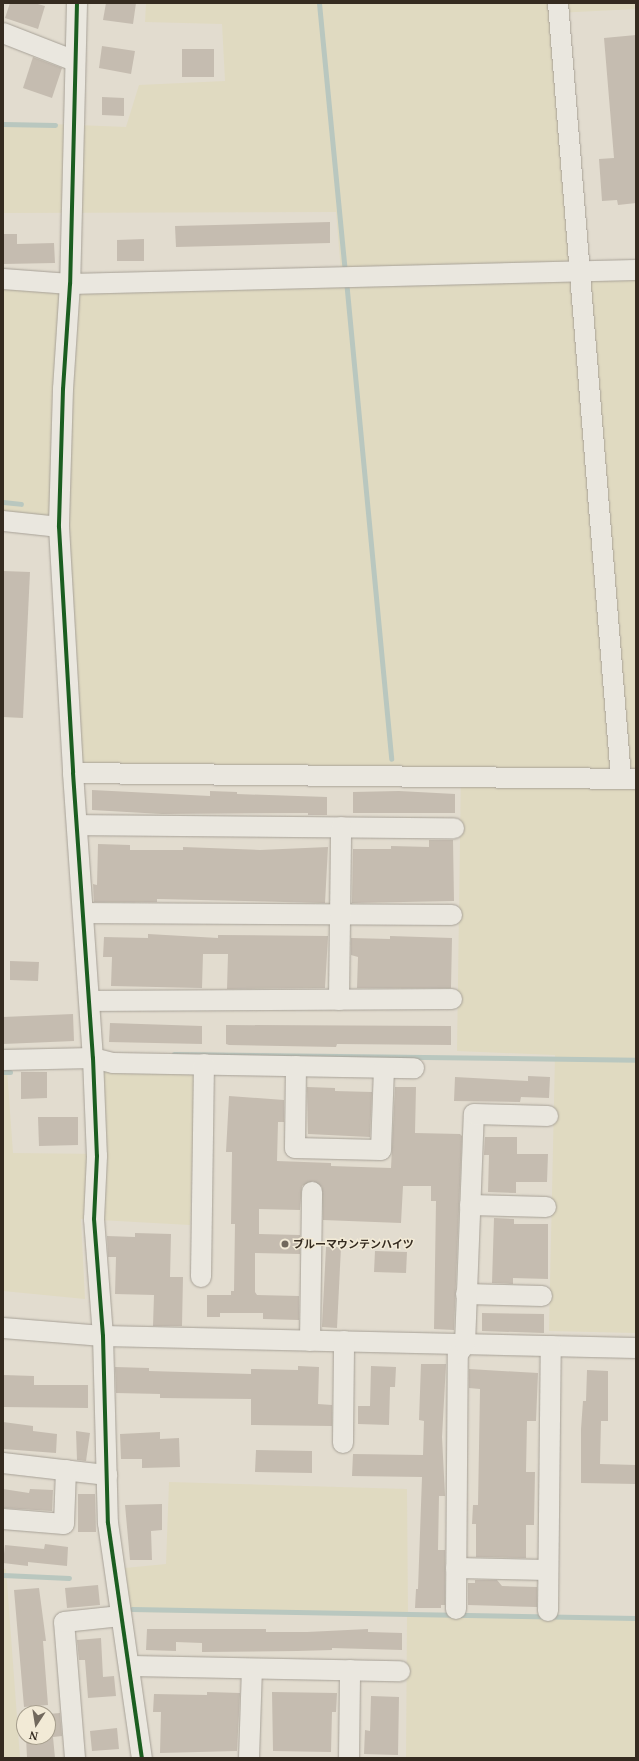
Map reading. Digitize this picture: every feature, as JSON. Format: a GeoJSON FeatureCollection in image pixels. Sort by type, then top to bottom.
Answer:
{"type":"FeatureCollection","features":[{"type":"Feature","properties":{"kind":"street"},"geometry":{"type":"LineString","coordinates":[[77,3],[70,284],[63,389],[59,527],[73,773],[93,1058],[97,1156],[94,1219],[103,1336],[108,1523],[142,1758]]}},
{"type":"Feature","properties":{"kind":"street"},"geometry":{"type":"LineString","coordinates":[[73,773],[629,778],[580,271],[558,3]]}},
{"type":"Feature","properties":{"kind":"street"},"geometry":{"type":"LineString","coordinates":[[3,33],[75,61]]}},
{"type":"Feature","properties":{"kind":"street"},"geometry":{"type":"LineString","coordinates":[[3,279],[70,284],[636,270]]}},
{"type":"Feature","properties":{"kind":"street"},"geometry":{"type":"LineString","coordinates":[[3,521],[59,527]]}},
{"type":"Feature","properties":{"kind":"street"},"geometry":{"type":"LineString","coordinates":[[77,825],[454,828]]}},
{"type":"Feature","properties":{"kind":"street"},"geometry":{"type":"LineString","coordinates":[[339,1000],[341,827]]}},
{"type":"Feature","properties":{"kind":"street"},"geometry":{"type":"LineString","coordinates":[[83,913],[452,915]]}},
{"type":"Feature","properties":{"kind":"street"},"geometry":{"type":"LineString","coordinates":[[90,1001],[452,999]]}},
{"type":"Feature","properties":{"kind":"street"},"geometry":{"type":"LineString","coordinates":[[3,1060],[93,1058],[113,1062],[414,1068]]}},
{"type":"Feature","properties":{"kind":"street"},"geometry":{"type":"LineString","coordinates":[[201,1277],[204,1064]]}},
{"type":"Feature","properties":{"kind":"street"},"geometry":{"type":"LineString","coordinates":[[296,1066],[295,1148],[381,1150],[384,1068]]}},
{"type":"Feature","properties":{"kind":"street"},"geometry":{"type":"LineString","coordinates":[[456,1610],[458,1354],[465,1344],[474,1114],[548,1116]]}},
{"type":"Feature","properties":{"kind":"street"},"geometry":{"type":"LineString","coordinates":[[310,1341],[312,1192]]}},
{"type":"Feature","properties":{"kind":"street"},"geometry":{"type":"LineString","coordinates":[[470,1205],[546,1207]]}},
{"type":"Feature","properties":{"kind":"street"},"geometry":{"type":"LineString","coordinates":[[466,1294],[542,1296]]}},
{"type":"Feature","properties":{"kind":"street"},"geometry":{"type":"LineString","coordinates":[[3,1328],[103,1336],[636,1348]]}},
{"type":"Feature","properties":{"kind":"street"},"geometry":{"type":"LineString","coordinates":[[343,1443],[344,1341]]}},
{"type":"Feature","properties":{"kind":"street"},"geometry":{"type":"LineString","coordinates":[[548,1612],[551,1346]]}},
{"type":"Feature","properties":{"kind":"street"},"geometry":{"type":"LineString","coordinates":[[3,1463],[107,1475]]}},
{"type":"Feature","properties":{"kind":"street"},"geometry":{"type":"LineString","coordinates":[[3,1519],[64,1524],[66,1470]]}},
{"type":"Feature","properties":{"kind":"street"},"geometry":{"type":"LineString","coordinates":[[456,1568],[548,1570]]}},
{"type":"Feature","properties":{"kind":"street"},"geometry":{"type":"LineString","coordinates":[[75,1758],[64,1622],[121,1616]]}},
{"type":"Feature","properties":{"kind":"street"},"geometry":{"type":"LineString","coordinates":[[129,1666],[400,1671]]}},
{"type":"Feature","properties":{"kind":"street"},"geometry":{"type":"LineString","coordinates":[[249,1758],[252,1669]]}},
{"type":"Feature","properties":{"kind":"street"},"geometry":{"type":"LineString","coordinates":[[349,1758],[350,1670]]}},
{"type":"Feature","properties":{"kind":"shaded area"},"geometry":{"type":"Polygon","coordinates":[[[146,3],[636,3],[636,9],[556,13],[573,266],[636,263],[636,1333],[549,1331],[555,1055],[457,1051],[461,770],[81,768],[67,524],[3,527],[3,287],[80,275],[341,271],[336,212],[3,213],[3,122],[126,127],[139,85],[225,81],[222,24],[145,22],[146,3]]]}},
{"type":"Feature","properties":{"kind":"shaded area"},"geometry":{"type":"Polygon","coordinates":[[[3,1056],[6,1056],[13,1153],[105,1154],[103,1072],[196,1074],[190,1225],[81,1219],[85,1299],[3,1291],[3,1056]]]}},
{"type":"Feature","properties":{"kind":"shaded area"},"geometry":{"type":"Polygon","coordinates":[[[169,1482],[407,1489],[408,1615],[636,1618],[636,1758],[406,1758],[407,1615],[130,1612],[125,1568],[166,1564],[169,1482]]]}},
{"type":"Feature","properties":{"kind":"shaded area"},"geometry":{"type":"Polygon","coordinates":[[[3,1569],[6,1569],[16,1705],[16,1745],[19,1745],[20,1758],[3,1758],[3,1569]]]}},
{"type":"Feature","properties":{"kind":"building"},"geometry":{"type":"Polygon","coordinates":[[[10,3],[34,3],[45,6],[38,29],[5,18],[10,3]]]}},
{"type":"Feature","properties":{"kind":"building"},"geometry":{"type":"Polygon","coordinates":[[[106,3],[136,3],[133,24],[103,20],[106,3]]]}},
{"type":"Feature","properties":{"kind":"building"},"geometry":{"type":"Polygon","coordinates":[[[636,35],[636,203],[618,205],[617,200],[602,201],[599,159],[614,158],[604,38],[636,35]]]}},
{"type":"Feature","properties":{"kind":"building"},"geometry":{"type":"Polygon","coordinates":[[[102,46],[135,51],[131,74],[99,68],[102,46]]]}},
{"type":"Feature","properties":{"kind":"building"},"geometry":{"type":"Polygon","coordinates":[[[182,49],[214,49],[214,77],[182,77],[182,49]]]}},
{"type":"Feature","properties":{"kind":"building"},"geometry":{"type":"Polygon","coordinates":[[[33,57],[62,68],[52,98],[23,88],[33,57]]]}},
{"type":"Feature","properties":{"kind":"building"},"geometry":{"type":"Polygon","coordinates":[[[102,97],[124,98],[124,116],[102,115],[102,97]]]}},
{"type":"Feature","properties":{"kind":"building"},"geometry":{"type":"Polygon","coordinates":[[[330,222],[330,243],[176,247],[175,226],[330,222]]]}},
{"type":"Feature","properties":{"kind":"building"},"geometry":{"type":"Polygon","coordinates":[[[3,234],[17,234],[17,244],[54,243],[55,263],[3,264],[3,234]]]}},
{"type":"Feature","properties":{"kind":"building"},"geometry":{"type":"Polygon","coordinates":[[[144,239],[144,261],[117,261],[117,240],[144,239]]]}},
{"type":"Feature","properties":{"kind":"building"},"geometry":{"type":"Polygon","coordinates":[[[3,571],[30,572],[23,718],[3,717],[3,571]]]}},
{"type":"Feature","properties":{"kind":"building"},"geometry":{"type":"Polygon","coordinates":[[[92,790],[210,796],[210,791],[237,792],[237,794],[327,797],[327,815],[308,815],[308,813],[162,814],[92,810],[92,790]]]}},
{"type":"Feature","properties":{"kind":"building"},"geometry":{"type":"Polygon","coordinates":[[[399,791],[455,794],[455,813],[353,813],[353,792],[399,791]]]}},
{"type":"Feature","properties":{"kind":"building"},"geometry":{"type":"Polygon","coordinates":[[[429,840],[453,840],[454,901],[352,903],[353,849],[391,849],[391,846],[429,847],[429,840]]]}},
{"type":"Feature","properties":{"kind":"building"},"geometry":{"type":"Polygon","coordinates":[[[98,844],[130,845],[130,850],[183,850],[183,847],[260,850],[328,847],[325,903],[157,899],[157,902],[94,902],[93,884],[97,885],[98,844]]]}},
{"type":"Feature","properties":{"kind":"building"},"geometry":{"type":"Polygon","coordinates":[[[148,934],[218,938],[218,935],[328,936],[325,988],[227,989],[228,954],[203,954],[202,988],[111,986],[112,957],[103,957],[104,937],[148,938],[148,934]]]}},
{"type":"Feature","properties":{"kind":"building"},"geometry":{"type":"Polygon","coordinates":[[[390,936],[452,938],[451,988],[357,988],[358,957],[351,955],[351,938],[390,939],[390,936]]]}},
{"type":"Feature","properties":{"kind":"building"},"geometry":{"type":"Polygon","coordinates":[[[10,961],[39,962],[38,981],[10,980],[10,961]]]}},
{"type":"Feature","properties":{"kind":"building"},"geometry":{"type":"Polygon","coordinates":[[[73,1014],[74,1041],[3,1044],[3,1017],[73,1014]]]}},
{"type":"Feature","properties":{"kind":"building"},"geometry":{"type":"Polygon","coordinates":[[[110,1023],[202,1026],[202,1044],[109,1042],[110,1023]]]}},
{"type":"Feature","properties":{"kind":"building"},"geometry":{"type":"Polygon","coordinates":[[[226,1025],[451,1026],[451,1045],[337,1044],[336,1047],[229,1045],[226,1044],[226,1025]]]}},
{"type":"Feature","properties":{"kind":"building"},"geometry":{"type":"Polygon","coordinates":[[[21,1072],[47,1072],[47,1098],[21,1099],[21,1072]]]}},
{"type":"Feature","properties":{"kind":"building"},"geometry":{"type":"Polygon","coordinates":[[[528,1076],[550,1077],[549,1098],[521,1097],[520,1102],[454,1101],[455,1077],[528,1081],[528,1076]]]}},
{"type":"Feature","properties":{"kind":"building"},"geometry":{"type":"Polygon","coordinates":[[[307,1087],[335,1088],[335,1091],[372,1092],[370,1137],[308,1134],[307,1087]]]}},
{"type":"Feature","properties":{"kind":"building"},"geometry":{"type":"Polygon","coordinates":[[[395,1087],[416,1087],[415,1133],[460,1134],[462,1136],[454,1330],[434,1329],[436,1201],[431,1201],[431,1186],[403,1186],[401,1223],[323,1220],[322,1187],[313,1181],[302,1186],[300,1210],[259,1209],[259,1234],[300,1235],[300,1254],[255,1253],[255,1292],[257,1295],[299,1296],[299,1320],[263,1319],[263,1313],[220,1313],[220,1317],[207,1317],[207,1295],[231,1295],[231,1291],[234,1291],[235,1224],[231,1224],[232,1152],[226,1152],[229,1096],[284,1100],[284,1122],[278,1122],[277,1161],[331,1163],[331,1166],[391,1168],[395,1087]]]}},
{"type":"Feature","properties":{"kind":"building"},"geometry":{"type":"Polygon","coordinates":[[[38,1117],[78,1117],[78,1145],[39,1146],[38,1117]]]}},
{"type":"Feature","properties":{"kind":"building"},"geometry":{"type":"Polygon","coordinates":[[[485,1137],[517,1137],[517,1154],[548,1154],[547,1182],[516,1182],[516,1193],[488,1192],[489,1155],[484,1155],[485,1137]]]}},
{"type":"Feature","properties":{"kind":"building"},"geometry":{"type":"Polygon","coordinates":[[[494,1218],[514,1219],[514,1224],[548,1224],[548,1279],[513,1278],[513,1284],[492,1283],[494,1218]]]}},
{"type":"Feature","properties":{"kind":"building"},"geometry":{"type":"Polygon","coordinates":[[[135,1233],[171,1234],[170,1277],[183,1277],[182,1326],[153,1326],[154,1295],[115,1294],[116,1257],[108,1257],[107,1236],[135,1237],[135,1233]]]}},
{"type":"Feature","properties":{"kind":"building"},"geometry":{"type":"Polygon","coordinates":[[[326,1247],[341,1247],[337,1328],[322,1327],[326,1247]]]}},
{"type":"Feature","properties":{"kind":"building"},"geometry":{"type":"Polygon","coordinates":[[[375,1251],[407,1252],[406,1273],[374,1272],[375,1251]]]}},
{"type":"Feature","properties":{"kind":"building"},"geometry":{"type":"Polygon","coordinates":[[[482,1313],[544,1314],[544,1333],[482,1331],[482,1313]]]}},
{"type":"Feature","properties":{"kind":"building"},"geometry":{"type":"Polygon","coordinates":[[[421,1364],[446,1364],[442,1437],[445,1496],[439,1496],[438,1550],[445,1550],[445,1605],[441,1605],[441,1608],[415,1608],[416,1589],[418,1589],[422,1477],[352,1476],[353,1454],[423,1455],[424,1421],[419,1420],[421,1364]]]}},
{"type":"Feature","properties":{"kind":"building"},"geometry":{"type":"Polygon","coordinates":[[[298,1366],[319,1367],[318,1404],[332,1405],[332,1426],[251,1425],[251,1399],[160,1398],[160,1394],[116,1393],[115,1367],[149,1368],[149,1371],[251,1374],[251,1369],[298,1370],[298,1366]]]}},
{"type":"Feature","properties":{"kind":"building"},"geometry":{"type":"Polygon","coordinates":[[[371,1366],[396,1367],[395,1387],[390,1387],[389,1425],[358,1424],[358,1406],[370,1406],[371,1366]]]}},
{"type":"Feature","properties":{"kind":"building"},"geometry":{"type":"Polygon","coordinates":[[[469,1369],[538,1373],[536,1421],[527,1421],[526,1472],[535,1472],[534,1525],[526,1525],[526,1558],[476,1557],[476,1524],[472,1524],[473,1505],[478,1505],[480,1389],[469,1388],[469,1369]]]}},
{"type":"Feature","properties":{"kind":"building"},"geometry":{"type":"Polygon","coordinates":[[[587,1370],[608,1371],[608,1421],[601,1421],[600,1464],[636,1465],[636,1484],[581,1483],[581,1429],[583,1401],[586,1401],[587,1370]]]}},
{"type":"Feature","properties":{"kind":"building"},"geometry":{"type":"Polygon","coordinates":[[[3,1375],[34,1376],[34,1385],[88,1385],[88,1408],[3,1407],[3,1375]]]}},
{"type":"Feature","properties":{"kind":"building"},"geometry":{"type":"Polygon","coordinates":[[[3,1422],[33,1426],[33,1431],[57,1434],[56,1453],[3,1449],[3,1422]]]}},
{"type":"Feature","properties":{"kind":"building"},"geometry":{"type":"Polygon","coordinates":[[[76,1431],[90,1433],[86,1461],[77,1460],[76,1431]]]}},
{"type":"Feature","properties":{"kind":"building"},"geometry":{"type":"Polygon","coordinates":[[[160,1432],[160,1439],[179,1438],[180,1467],[142,1468],[142,1459],[121,1459],[120,1434],[160,1432]]]}},
{"type":"Feature","properties":{"kind":"building"},"geometry":{"type":"Polygon","coordinates":[[[256,1450],[312,1451],[312,1473],[255,1472],[256,1450]]]}},
{"type":"Feature","properties":{"kind":"building"},"geometry":{"type":"Polygon","coordinates":[[[3,1489],[29,1493],[30,1489],[53,1490],[52,1511],[3,1508],[3,1489]]]}},
{"type":"Feature","properties":{"kind":"building"},"geometry":{"type":"Polygon","coordinates":[[[78,1494],[95,1494],[96,1532],[78,1532],[78,1494]]]}},
{"type":"Feature","properties":{"kind":"building"},"geometry":{"type":"Polygon","coordinates":[[[162,1504],[162,1530],[151,1531],[152,1560],[130,1560],[125,1505],[162,1504]]]}},
{"type":"Feature","properties":{"kind":"building"},"geometry":{"type":"Polygon","coordinates":[[[45,1544],[68,1547],[67,1566],[28,1562],[28,1566],[3,1563],[5,1545],[44,1549],[45,1544]]]}},
{"type":"Feature","properties":{"kind":"building"},"geometry":{"type":"Polygon","coordinates":[[[475,1580],[497,1580],[502,1586],[537,1587],[537,1607],[468,1605],[468,1583],[475,1583],[475,1580]]]}},
{"type":"Feature","properties":{"kind":"building"},"geometry":{"type":"Polygon","coordinates":[[[98,1585],[100,1605],[67,1608],[65,1588],[98,1585]]]}},
{"type":"Feature","properties":{"kind":"building"},"geometry":{"type":"Polygon","coordinates":[[[39,1588],[46,1641],[43,1641],[48,1705],[24,1705],[14,1590],[39,1588]]]}},
{"type":"Feature","properties":{"kind":"building"},"geometry":{"type":"Polygon","coordinates":[[[147,1629],[266,1629],[266,1632],[307,1632],[368,1629],[368,1632],[402,1633],[402,1650],[332,1648],[332,1650],[202,1652],[202,1643],[176,1642],[176,1651],[146,1650],[147,1629]]]}},
{"type":"Feature","properties":{"kind":"building"},"geometry":{"type":"Polygon","coordinates":[[[101,1638],[103,1677],[114,1676],[116,1696],[88,1698],[85,1660],[79,1660],[77,1640],[101,1638]]]}},
{"type":"Feature","properties":{"kind":"building"},"geometry":{"type":"Polygon","coordinates":[[[207,1692],[240,1693],[237,1751],[160,1753],[161,1712],[153,1712],[154,1694],[207,1695],[207,1692]]]}},
{"type":"Feature","properties":{"kind":"building"},"geometry":{"type":"Polygon","coordinates":[[[272,1692],[337,1693],[336,1712],[332,1712],[331,1752],[273,1751],[272,1692]]]}},
{"type":"Feature","properties":{"kind":"building"},"geometry":{"type":"Polygon","coordinates":[[[371,1696],[399,1697],[398,1755],[364,1754],[365,1730],[370,1731],[371,1696]]]}},
{"type":"Feature","properties":{"kind":"building"},"geometry":{"type":"Polygon","coordinates":[[[56,1713],[60,1713],[62,1736],[56,1737],[56,1713]]]}},
{"type":"Feature","properties":{"kind":"building"},"geometry":{"type":"Polygon","coordinates":[[[117,1728],[119,1749],[92,1751],[90,1731],[117,1728]]]}},
{"type":"Feature","properties":{"kind":"building"},"geometry":{"type":"Polygon","coordinates":[[[26,1745],[54,1745],[55,1758],[27,1758],[26,1745]]]}},
{"type":"Feature","properties":{"kind":"waterway"},"geometry":{"type":"LineString","coordinates":[[319,3],[345,272]]}},
{"type":"Feature","properties":{"kind":"waterway"},"geometry":{"type":"LineString","coordinates":[[3,124],[55,125]]}},
{"type":"Feature","properties":{"kind":"waterway"},"geometry":{"type":"LineString","coordinates":[[346,280],[391,759]]}},
{"type":"Feature","properties":{"kind":"waterway"},"geometry":{"type":"LineString","coordinates":[[3,502],[21,504]]}},
{"type":"Feature","properties":{"kind":"waterway"},"geometry":{"type":"LineString","coordinates":[[174,1054],[636,1060]]}},
{"type":"Feature","properties":{"kind":"waterway"},"geometry":{"type":"LineString","coordinates":[[3,1072],[10,1072]]}},
{"type":"Feature","properties":{"kind":"waterway"},"geometry":{"type":"LineString","coordinates":[[3,1575],[69,1578]]}},
{"type":"Feature","properties":{"kind":"waterway"},"geometry":{"type":"LineString","coordinates":[[132,1609],[636,1618]]}},
{"type":"Feature","properties":{"kind":"cycle path"},"geometry":{"type":"LineString","coordinates":[[77,3],[70,284],[63,389],[59,527],[73,773],[93,1058],[97,1156],[94,1219],[103,1336],[108,1523],[142,1758]]}},
{"type":"Feature","properties":{"kind":"place","name":"ブルーマウンテンハイツ"},"geometry":{"type":"Point","coordinates":[285,1244]}}]}
